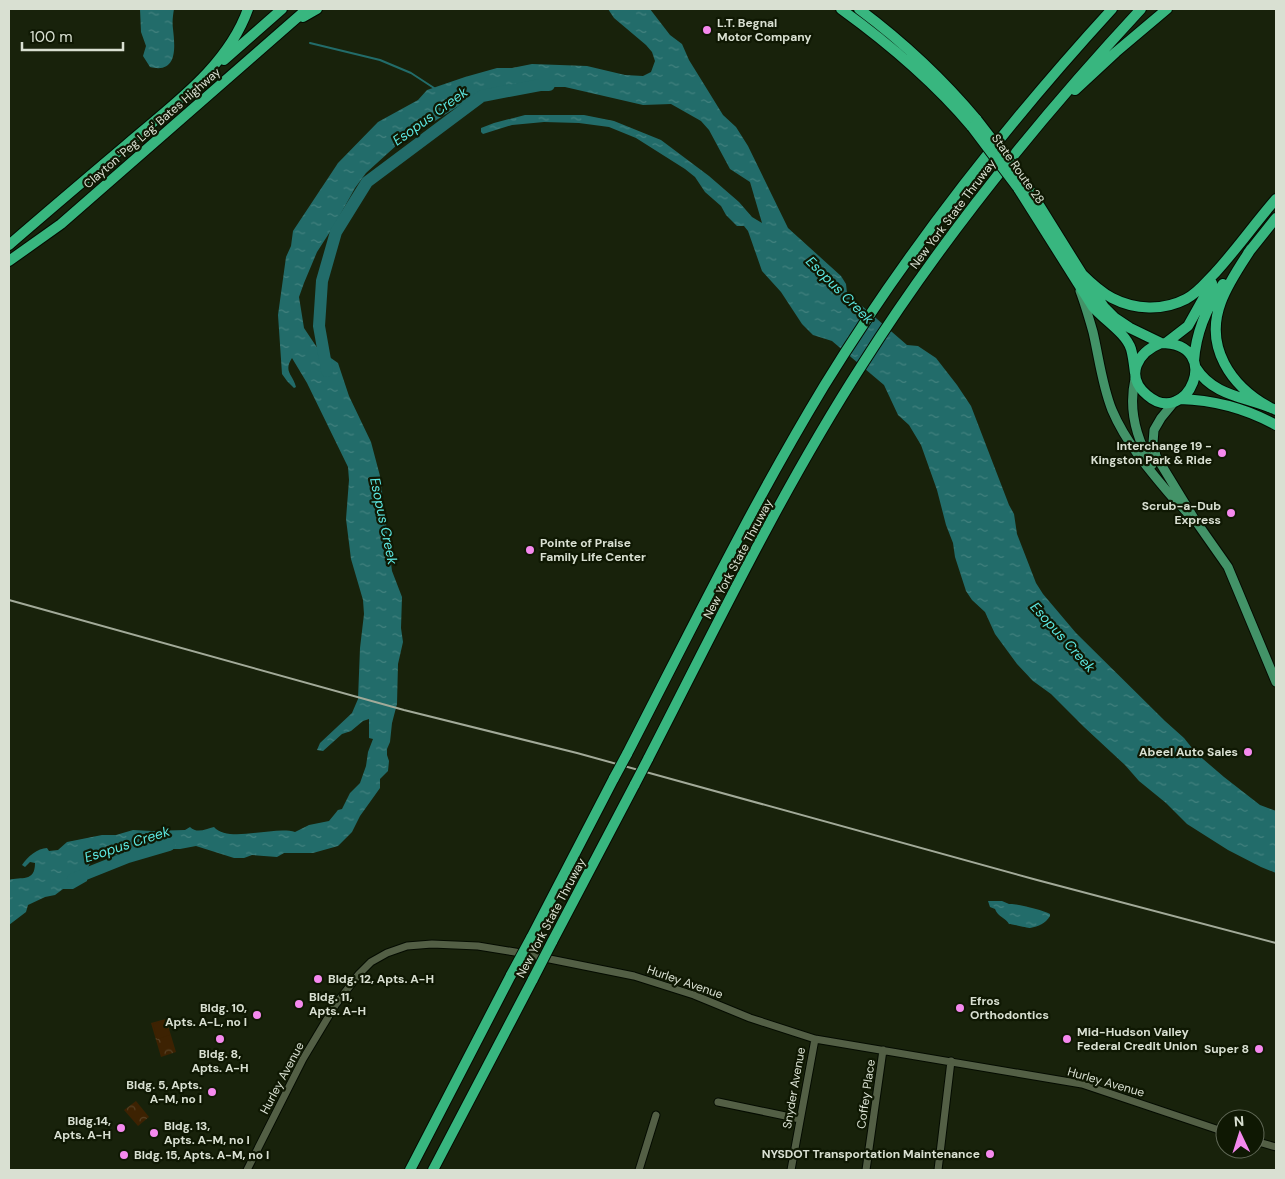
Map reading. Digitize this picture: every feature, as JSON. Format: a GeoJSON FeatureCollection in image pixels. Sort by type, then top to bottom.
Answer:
{"type":"FeatureCollection","features":[{"type":"Feature","properties":{"kind":"highway"},"geometry":{"type":"LineString","coordinates":[[9,245],[197,84],[232,43],[242,26],[248,9]]}},
{"type":"Feature","properties":{"kind":"highway","name":"Clayton 'Peg Leg' Bates Highway"},"geometry":{"type":"LineString","coordinates":[[197,84],[282,9]]}},
{"type":"Feature","properties":{"kind":"highway","name":"Clayton 'Peg Leg' Bates Highway"},"geometry":{"type":"LineString","coordinates":[[9,261],[61,224],[307,9]]}},
{"type":"Feature","properties":{"kind":"highway"},"geometry":{"type":"LineString","coordinates":[[285,28],[317,9]]}},
{"type":"Feature","properties":{"kind":"highway","name":"State Route 28"},"geometry":{"type":"LineString","coordinates":[[841,9],[882,40],[975,123]]}},
{"type":"Feature","properties":{"kind":"highway","name":"State Route 28"},"geometry":{"type":"LineString","coordinates":[[859,9],[926,64],[952,90],[1021,185],[1099,300],[1116,318],[1130,328],[1164,342]]}},
{"type":"Feature","properties":{"kind":"highway","name":"New York State Thruway"},"geometry":{"type":"LineString","coordinates":[[410,1170],[763,492],[824,386],[885,292],[949,203],[1055,72],[1112,9]]}},
{"type":"Feature","properties":{"kind":"highway","name":"New York State Thruway"},"geometry":{"type":"LineString","coordinates":[[433,1170],[786,494],[842,396],[902,304],[987,188],[1035,128],[1141,9]]}},
{"type":"Feature","properties":{"kind":"highway"},"geometry":{"type":"LineString","coordinates":[[1035,128],[1104,62],[1167,9]]}},
{"type":"Feature","properties":{"kind":"highway","name":"State Route 28"},"geometry":{"type":"LineString","coordinates":[[1021,185],[1079,286],[1098,314],[1121,334],[1129,344],[1135,376]]}},
{"type":"Feature","properties":{"kind":"highway"},"geometry":{"type":"LineString","coordinates":[[1082,274],[1096,287],[1114,299],[1132,306],[1150,308],[1186,299],[1200,289],[1276,199]]}},
{"type":"Feature","properties":{"kind":"highway"},"geometry":{"type":"LineString","coordinates":[[1177,400],[1188,393],[1194,384],[1196,339],[1207,311],[1223,285],[1276,218]]}},
{"type":"Feature","properties":{"kind":"highway"},"geometry":{"type":"LineString","coordinates":[[1251,249],[1222,298],[1216,321],[1216,337],[1222,360],[1236,382],[1250,395],[1273,409]]}},
{"type":"Feature","properties":{"kind":"highway"},"geometry":{"type":"LineString","coordinates":[[1225,261],[1188,326],[1143,353],[1138,362],[1135,376],[1139,387],[1150,398],[1159,402],[1198,400],[1227,404],[1252,412],[1276,425]]}},
{"type":"Feature","properties":{"kind":"highway"},"geometry":{"type":"LineString","coordinates":[[1164,342],[1183,348],[1210,384],[1224,393],[1273,409]]}},
{"type":"Feature","properties":{"kind":"main road"},"geometry":{"type":"LineString","coordinates":[[1079,286],[1093,332],[1104,385],[1112,410],[1131,443],[1157,479],[1195,520]]}},
{"type":"Feature","properties":{"kind":"main road"},"geometry":{"type":"LineString","coordinates":[[1135,376],[1132,406],[1136,431],[1149,459],[1173,498]]}},
{"type":"Feature","properties":{"kind":"main road"},"geometry":{"type":"LineString","coordinates":[[1177,400],[1154,430],[1153,444],[1159,462],[1232,576],[1275,678]]}},
{"type":"Feature","properties":{"kind":"street","name":"Hurley Avenue"},"geometry":{"type":"LineString","coordinates":[[247,1170],[296,1071],[336,1004],[359,974],[372,962],[387,953],[407,946],[432,944],[478,946],[609,970],[660,984],[750,1018],[815,1039],[1082,1084],[1215,1129]]}},
{"type":"Feature","properties":{"kind":"street","name":"Snyder Avenue"},"geometry":{"type":"LineString","coordinates":[[791,1170],[815,1039]]}},
{"type":"Feature","properties":{"kind":"street","name":"Coffey Place"},"geometry":{"type":"LineString","coordinates":[[866,1170],[883,1050]]}},
{"type":"Feature","properties":{"kind":"street"},"geometry":{"type":"LineString","coordinates":[[938,1170],[951,1061]]}},
{"type":"Feature","properties":{"kind":"street"},"geometry":{"type":"LineString","coordinates":[[718,1102],[800,1118]]}},
{"type":"Feature","properties":{"kind":"street"},"geometry":{"type":"LineString","coordinates":[[639,1170],[656,1115]]}},
{"type":"Feature","properties":{"kind":"green space"},"geometry":{"type":"Polygon","coordinates":[[[166,1019],[176,1052],[161,1057],[151,1023],[166,1019]]]}},
{"type":"Feature","properties":{"kind":"green space"},"geometry":{"type":"Polygon","coordinates":[[[165,1020],[170,1035],[157,1039],[153,1024],[165,1020]]]}},
{"type":"Feature","properties":{"kind":"green space"},"geometry":{"type":"Polygon","coordinates":[[[136,1101],[149,1117],[138,1126],[124,1110],[136,1101]]]}},
{"type":"Feature","properties":{"kind":"water"},"geometry":{"type":"Polygon","coordinates":[[[140,9],[174,9],[174,51],[170,63],[166,67],[150,67],[143,56],[146,46],[141,32],[140,9]]]}},
{"type":"Feature","properties":{"kind":"water"},"geometry":{"type":"Polygon","coordinates":[[[608,9],[650,9],[670,35],[682,44],[689,60],[723,115],[736,127],[748,146],[788,228],[841,276],[846,284],[847,293],[907,345],[918,346],[936,358],[957,385],[971,406],[1014,514],[1017,534],[1036,583],[1043,594],[1076,633],[1184,738],[1196,753],[1260,805],[1276,811],[1276,873],[1228,850],[1187,824],[1166,803],[1139,781],[1125,765],[1051,694],[1033,681],[1017,664],[995,634],[985,612],[972,600],[966,591],[937,490],[921,445],[909,425],[898,415],[884,385],[832,341],[813,335],[802,324],[781,292],[762,271],[748,231],[744,226],[737,226],[726,215],[721,206],[705,192],[695,177],[636,138],[609,127],[579,123],[544,122],[512,125],[483,134],[481,132],[481,128],[525,115],[584,115],[614,121],[661,140],[709,176],[739,202],[752,217],[762,223],[750,182],[730,169],[709,130],[701,121],[671,104],[643,105],[565,87],[534,87],[507,89],[462,104],[398,144],[366,173],[355,188],[317,252],[299,297],[304,328],[318,349],[338,363],[349,396],[371,442],[380,476],[392,571],[402,597],[401,628],[403,642],[398,664],[397,704],[387,749],[388,771],[380,779],[380,788],[360,816],[352,832],[338,846],[313,853],[284,853],[277,857],[252,855],[244,858],[234,858],[196,846],[180,849],[150,849],[96,859],[90,863],[87,881],[73,889],[63,889],[55,895],[45,897],[28,905],[26,912],[9,925],[9,880],[33,874],[35,863],[30,862],[25,867],[22,865],[36,851],[47,848],[49,851],[58,850],[67,842],[102,835],[116,835],[133,830],[185,830],[190,827],[199,831],[214,827],[221,832],[230,834],[286,830],[295,832],[309,825],[329,821],[338,810],[342,809],[350,793],[360,783],[373,739],[369,738],[369,719],[363,721],[351,731],[342,734],[323,751],[317,750],[320,743],[352,713],[358,699],[360,648],[364,614],[363,600],[351,559],[346,519],[348,467],[307,383],[292,358],[288,367],[296,387],[294,388],[282,374],[278,315],[286,257],[291,246],[293,231],[338,163],[378,122],[418,100],[427,90],[497,68],[512,68],[532,64],[587,66],[625,75],[643,76],[651,72],[655,61],[652,52],[614,18],[608,9]]]}},
{"type":"Feature","properties":{"kind":"water"},"geometry":{"type":"Polygon","coordinates":[[[988,901],[1002,901],[1029,907],[1046,912],[1050,916],[1042,924],[1030,928],[1009,924],[995,909],[990,907],[988,901]]]}},
{"type":"Feature","properties":{"kind":"waterway"},"geometry":{"type":"LineString","coordinates":[[310,43],[380,60],[411,73],[434,88]]}},
{"type":"Feature","properties":{"kind":"waterway","name":"Esopus Creek"},"geometry":{"type":"LineString","coordinates":[[327,371],[319,326],[322,281],[336,232],[367,182],[482,96],[549,85]]}},
{"type":"Feature","properties":{"kind":"waterway","name":"Esopus Creek"},"geometry":{"type":"LineString","coordinates":[[73,879],[128,857],[169,845]]}},
{"type":"Feature","properties":{"kind":"railway"},"geometry":{"type":"LineString","coordinates":[[9,600],[404,710],[577,753],[1037,880],[1276,943]]}},
{"type":"Feature","properties":{"kind":"place","name":"L.T. Begnal Motor Company"},"geometry":{"type":"Point","coordinates":[707,30]}},
{"type":"Feature","properties":{"kind":"place","name":"Interchange 19 - Kingston Park & Ride"},"geometry":{"type":"Point","coordinates":[1222,453]}},
{"type":"Feature","properties":{"kind":"place","name":"Scrub-a-Dub Express"},"geometry":{"type":"Point","coordinates":[1231,513]}},
{"type":"Feature","properties":{"kind":"place","name":"Pointe of Praise Family Life Center"},"geometry":{"type":"Point","coordinates":[530,550]}},
{"type":"Feature","properties":{"kind":"place","name":"Abeel Auto Sales"},"geometry":{"type":"Point","coordinates":[1248,752]}},
{"type":"Feature","properties":{"kind":"place","name":"Bldg. 12, Apts. A-H"},"geometry":{"type":"Point","coordinates":[318,979]}},
{"type":"Feature","properties":{"kind":"place","name":"Bldg. 11, Apts. A-H"},"geometry":{"type":"Point","coordinates":[299,1004]}},
{"type":"Feature","properties":{"kind":"place","name":"Efros Orthodontics"},"geometry":{"type":"Point","coordinates":[960,1008]}},
{"type":"Feature","properties":{"kind":"place","name":"Bldg. 10, Apts. A-L, no I"},"geometry":{"type":"Point","coordinates":[257,1015]}},
{"type":"Feature","properties":{"kind":"place","name":"Bldg. 8, Apts. A-H"},"geometry":{"type":"Point","coordinates":[220,1039]}},
{"type":"Feature","properties":{"kind":"place","name":"Mid-Hudson Valley Federal Credit Union"},"geometry":{"type":"Point","coordinates":[1067,1039]}},
{"type":"Feature","properties":{"kind":"place","name":"Super 8"},"geometry":{"type":"Point","coordinates":[1259,1049]}},
{"type":"Feature","properties":{"kind":"place","name":"Bldg. 5, Apts. A-M, no I"},"geometry":{"type":"Point","coordinates":[212,1092]}},
{"type":"Feature","properties":{"kind":"place","name":"Bldg.14, Apts. A-H"},"geometry":{"type":"Point","coordinates":[121,1128]}},
{"type":"Feature","properties":{"kind":"place","name":"Bldg. 13, Apts. A-M, no I"},"geometry":{"type":"Point","coordinates":[154,1133]}},
{"type":"Feature","properties":{"kind":"place","name":"NYSDOT Transportation Maintenance"},"geometry":{"type":"Point","coordinates":[990,1154]}},
{"type":"Feature","properties":{"kind":"place","name":"Bldg. 15, Apts. A-M, no I"},"geometry":{"type":"Point","coordinates":[124,1155]}}]}
